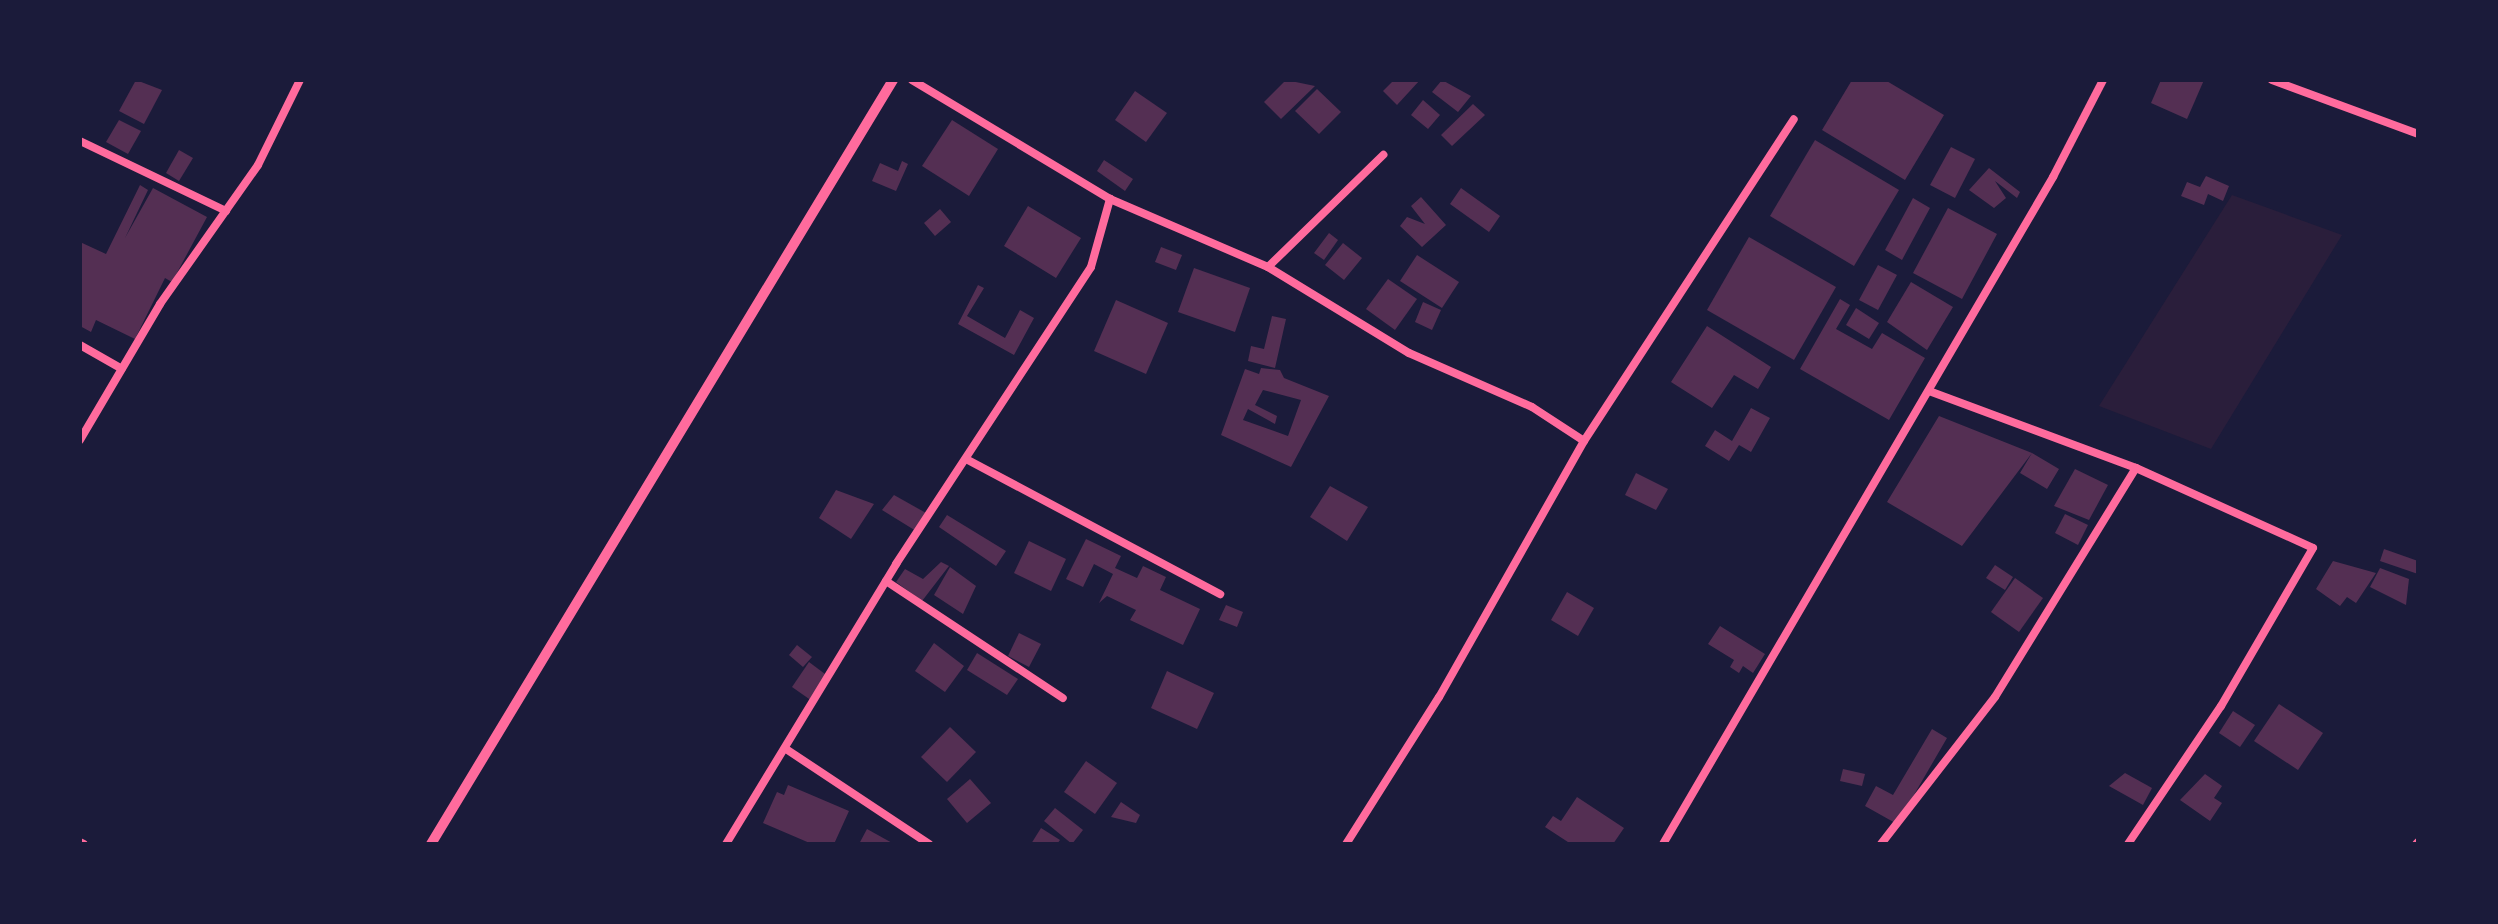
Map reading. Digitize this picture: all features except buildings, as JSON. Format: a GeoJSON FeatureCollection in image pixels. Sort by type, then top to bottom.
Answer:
{"type":"FeatureCollection","features":[{"type":"Feature","properties":{"kind":"street"},"geometry":{"type":"LineString","coordinates":[[80,440],[122,369],[276,135],[300,80]]}},
{"type":"Feature","properties":{"kind":"street"},"geometry":{"type":"LineString","coordinates":[[430,844],[892,80]]}},
{"type":"Feature","properties":{"kind":"street"},"geometry":{"type":"LineString","coordinates":[[912,80],[1110,200],[1268,267],[1409,352],[1532,407],[1584,441]]}},
{"type":"Feature","properties":{"kind":"street"},"geometry":{"type":"LineString","coordinates":[[1662,844],[1928,391],[2103,80]]}},
{"type":"Feature","properties":{"kind":"street"},"geometry":{"type":"LineString","coordinates":[[2272,80],[2418,134]]}},
{"type":"Feature","properties":{"kind":"street"},"geometry":{"type":"LineString","coordinates":[[1346,844],[1448,681],[1584,441],[1794,118]]}},
{"type":"Feature","properties":{"kind":"street"},"geometry":{"type":"LineString","coordinates":[[80,141],[226,211]]}},
{"type":"Feature","properties":{"kind":"street"},"geometry":{"type":"LineString","coordinates":[[1268,267],[1383,155]]}},
{"type":"Feature","properties":{"kind":"street"},"geometry":{"type":"LineString","coordinates":[[726,844],[886,580],[1091,267],[1110,200]]}},
{"type":"Feature","properties":{"kind":"street"},"geometry":{"type":"LineString","coordinates":[[80,345],[122,369]]}},
{"type":"Feature","properties":{"kind":"street"},"geometry":{"type":"LineString","coordinates":[[1928,391],[2136,468],[2314,548],[2221,706],[2128,844]]}},
{"type":"Feature","properties":{"kind":"street"},"geometry":{"type":"LineString","coordinates":[[966,459],[1220,594]]}},
{"type":"Feature","properties":{"kind":"street"},"geometry":{"type":"LineString","coordinates":[[1880,844],[1995,698],[2136,468]]}},
{"type":"Feature","properties":{"kind":"street"},"geometry":{"type":"LineString","coordinates":[[886,580],[1063,698]]}},
{"type":"Feature","properties":{"kind":"street"},"geometry":{"type":"LineString","coordinates":[[786,748],[929,844]]}},
{"type":"Feature","properties":{"kind":"shaded area"},"geometry":{"type":"Polygon","coordinates":[[[2232,195],[2342,235],[2211,449],[2099,406],[2232,195]]]}}]}
